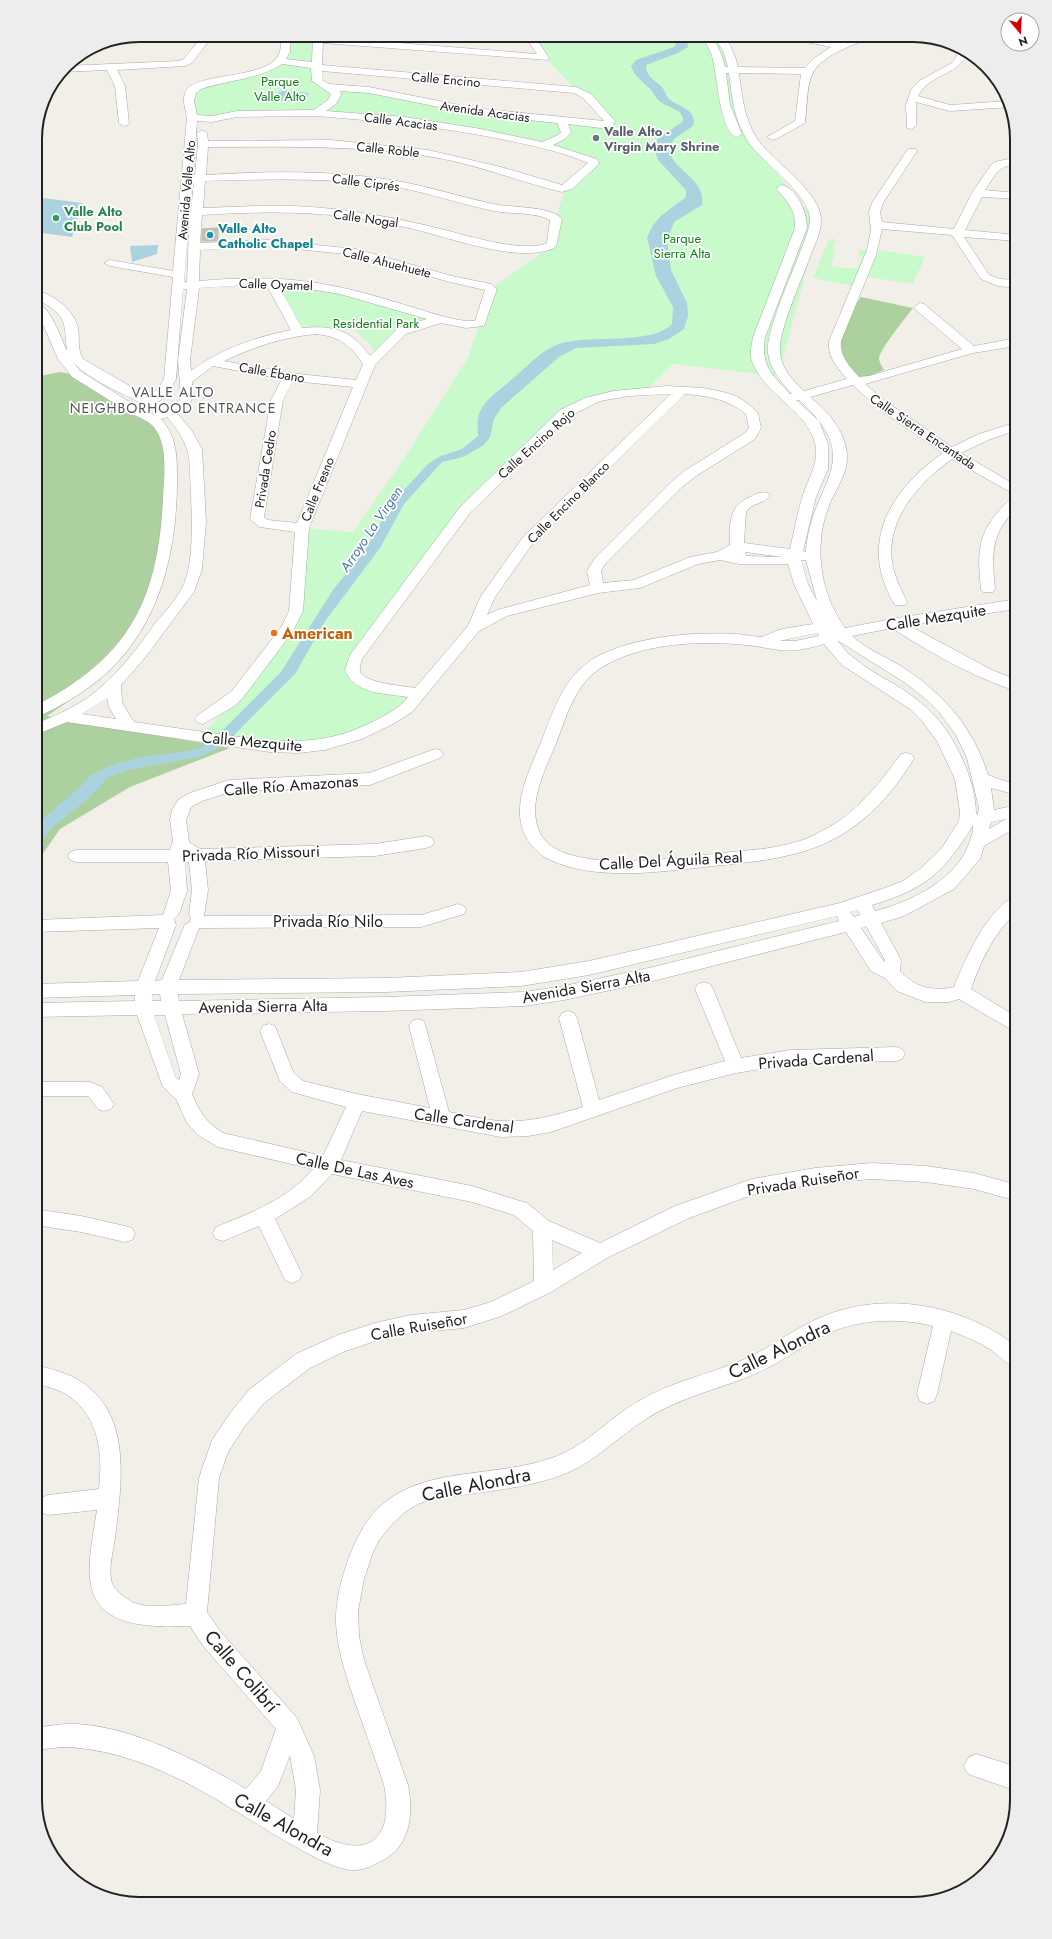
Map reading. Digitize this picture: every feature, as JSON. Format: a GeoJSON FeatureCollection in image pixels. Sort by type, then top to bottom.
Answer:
{"type":"FeatureCollection","features":[{"type":"Feature","properties":{"kind":"street"},"geometry":{"type":"LineString","coordinates":[[73,68],[174,64],[188,61],[203,42]]}},
{"type":"Feature","properties":{"kind":"street"},"geometry":{"type":"LineString","coordinates":[[281,58],[284,42]]}},
{"type":"Feature","properties":{"kind":"street"},"geometry":{"type":"LineString","coordinates":[[316,113],[336,98],[336,92],[329,86],[317,81],[316,63],[318,42]]}},
{"type":"Feature","properties":{"kind":"street"},"geometry":{"type":"LineString","coordinates":[[361,42],[534,58],[545,57],[534,42]]}},
{"type":"Feature","properties":{"kind":"street"},"geometry":{"type":"LineString","coordinates":[[710,42],[717,52],[727,111],[735,130],[747,148],[783,181]]}},
{"type":"Feature","properties":{"kind":"street"},"geometry":{"type":"LineString","coordinates":[[723,42],[729,50],[739,110],[747,130],[783,181],[799,209],[802,220],[801,228],[759,337],[757,351],[758,361],[768,377],[799,401],[829,421],[835,431],[840,454],[840,470],[831,492],[820,511],[813,559],[819,585],[847,660],[915,705],[927,716],[942,738],[963,779],[976,815]]}},
{"type":"Feature","properties":{"kind":"street"},"geometry":{"type":"LineString","coordinates":[[822,42],[842,46]]}},
{"type":"Feature","properties":{"kind":"street"},"geometry":{"type":"LineString","coordinates":[[772,137],[800,123],[806,73],[818,60],[852,42]]}},
{"type":"Feature","properties":{"kind":"street"},"geometry":{"type":"LineString","coordinates":[[911,126],[912,98],[914,92],[924,83],[955,65],[963,56]]}},
{"type":"Feature","properties":{"kind":"street","name":"Calle Encino"},"geometry":{"type":"LineString","coordinates":[[281,58],[576,90],[587,96],[610,121],[609,124],[602,125]]}},
{"type":"Feature","properties":{"kind":"street","name":"Avenida Valle Alto"},"geometry":{"type":"LineString","coordinates":[[136,411],[149,403],[167,386],[170,379],[192,118],[189,98],[193,88],[199,85],[245,76],[281,58]]}},
{"type":"Feature","properties":{"kind":"street"},"geometry":{"type":"LineString","coordinates":[[111,67],[120,86],[124,124]]}},
{"type":"Feature","properties":{"kind":"street"},"geometry":{"type":"LineString","coordinates":[[720,73],[806,73]]}},
{"type":"Feature","properties":{"kind":"street","name":"Avenida Acacias"},"geometry":{"type":"LineString","coordinates":[[329,86],[369,90],[474,111],[602,125]]}},
{"type":"Feature","properties":{"kind":"street"},"geometry":{"type":"LineString","coordinates":[[359,116],[352,100],[362,92],[369,90]]}},
{"type":"Feature","properties":{"kind":"street"},"geometry":{"type":"LineString","coordinates":[[912,98],[950,108],[1004,104]]}},
{"type":"Feature","properties":{"kind":"street","name":"Calle Acacias"},"geometry":{"type":"LineString","coordinates":[[192,118],[212,119],[237,114],[316,113],[359,116],[445,126],[543,145],[588,159]]}},
{"type":"Feature","properties":{"kind":"street","name":"Avenida Valle Alto"},"geometry":{"type":"LineString","coordinates":[[152,419],[170,413],[186,401],[184,360],[195,247],[199,178],[203,144],[202,132],[204,124],[212,119]]}},
{"type":"Feature","properties":{"kind":"street"},"geometry":{"type":"LineString","coordinates":[[543,145],[562,137],[566,132],[561,120]]}},
{"type":"Feature","properties":{"kind":"street","name":"Calle Roble"},"geometry":{"type":"LineString","coordinates":[[203,144],[331,143],[428,153],[497,169],[558,188],[568,187],[594,166],[594,162],[588,159]]}},
{"type":"Feature","properties":{"kind":"street","name":"Calle Sierra Encantada"},"geometry":{"type":"LineString","coordinates":[[912,151],[878,203],[875,211],[877,225],[874,242],[868,261],[834,342],[838,362],[909,424],[1010,488]]}},
{"type":"Feature","properties":{"kind":"street"},"geometry":{"type":"LineString","coordinates":[[956,234],[978,193],[995,167],[1010,162]]}},
{"type":"Feature","properties":{"kind":"street","name":"Calle Ciprés"},"geometry":{"type":"LineString","coordinates":[[186,179],[274,175],[340,178],[396,184],[508,210],[543,214],[555,218],[552,245],[544,250],[532,250]]}},
{"type":"Feature","properties":{"kind":"street"},"geometry":{"type":"LineString","coordinates":[[978,193],[1010,195]]}},
{"type":"Feature","properties":{"kind":"street","name":"Calle Nogal"},"geometry":{"type":"LineString","coordinates":[[197,212],[269,209],[308,210],[358,215],[406,224],[478,243],[532,250]]}},
{"type":"Feature","properties":{"kind":"street"},"geometry":{"type":"LineString","coordinates":[[877,225],[956,234],[1010,238]]}},
{"type":"Feature","properties":{"kind":"street"},"geometry":{"type":"LineString","coordinates":[[956,234],[985,277],[998,282],[1010,283]]}},
{"type":"Feature","properties":{"kind":"street","name":"Calle Ahuehuete"},"geometry":{"type":"LineString","coordinates":[[195,247],[268,243],[356,252],[450,279],[482,285]]}},
{"type":"Feature","properties":{"kind":"street","name":"Calle Oyamel"},"geometry":{"type":"LineString","coordinates":[[110,263],[179,280],[192,285],[299,282],[338,289],[441,319],[474,325],[478,324],[491,289],[482,285]]}},
{"type":"Feature","properties":{"kind":"street"},"geometry":{"type":"LineString","coordinates":[[270,282],[298,332]]}},
{"type":"Feature","properties":{"kind":"street"},"geometry":{"type":"LineString","coordinates":[[42,297],[63,309],[71,324],[73,353],[79,362],[99,375],[170,413],[186,431],[195,449],[199,522],[195,569],[188,589],[179,604],[140,656],[114,684],[92,702],[66,717],[42,727]]}},
{"type":"Feature","properties":{"kind":"street"},"geometry":{"type":"LineString","coordinates":[[920,307],[971,350]]}},
{"type":"Feature","properties":{"kind":"street"},"geometry":{"type":"LineString","coordinates":[[42,312],[51,328],[67,367],[136,411],[152,419],[166,436],[169,446],[170,520],[163,561],[141,622],[130,638],[106,666],[83,685],[42,708]]}},
{"type":"Feature","properties":{"kind":"street","name":"Calle Fresno"},"geometry":{"type":"LineString","coordinates":[[203,719],[228,704],[237,695],[288,628],[296,611],[299,592],[302,528],[369,364],[402,331],[441,319]]}},
{"type":"Feature","properties":{"kind":"street"},"geometry":{"type":"LineString","coordinates":[[186,380],[213,362],[246,346],[298,332],[328,332],[344,336],[361,351],[369,364]]}},
{"type":"Feature","properties":{"kind":"street"},"geometry":{"type":"LineString","coordinates":[[799,401],[971,350],[1010,343]]}},
{"type":"Feature","properties":{"kind":"street","name":"Calle Ébano"},"geometry":{"type":"LineString","coordinates":[[184,360],[213,362],[289,377],[360,384]]}},
{"type":"Feature","properties":{"kind":"street","name":"Privada Cedro"},"geometry":{"type":"LineString","coordinates":[[289,377],[277,400],[257,519],[265,524],[302,528]]}},
{"type":"Feature","properties":{"kind":"street","name":"Calle Encino Rojo"},"geometry":{"type":"LineString","coordinates":[[419,694],[366,685],[360,682],[352,670],[355,658],[465,510],[560,419],[578,405],[598,398],[628,393],[681,391],[711,393],[731,399],[752,413],[755,428],[750,436],[738,445],[691,473],[677,484],[600,561],[594,569],[598,588]]}},
{"type":"Feature","properties":{"kind":"street","name":"Calle Encino Blanco"},"geometry":{"type":"LineString","coordinates":[[474,628],[488,596],[528,540],[681,391]]}},
{"type":"Feature","properties":{"kind":"street"},"geometry":{"type":"LineString","coordinates":[[799,401],[814,424],[822,444],[822,469],[809,497],[794,558],[801,584],[836,632],[849,642],[909,678],[932,695],[944,708],[962,733],[975,758],[981,778],[976,815]]}},
{"type":"Feature","properties":{"kind":"street"},"geometry":{"type":"LineString","coordinates":[[900,602],[890,582],[884,561],[887,535],[899,504],[924,474],[953,452],[995,431],[1010,428]]}},
{"type":"Feature","properties":{"kind":"street"},"geometry":{"type":"LineString","coordinates":[[738,554],[738,515],[741,509],[748,503],[763,496]]}},
{"type":"Feature","properties":{"kind":"street"},"geometry":{"type":"LineString","coordinates":[[988,589],[986,544],[992,530],[1003,513],[1010,507]]}},
{"type":"Feature","properties":{"kind":"street"},"geometry":{"type":"LineString","coordinates":[[474,628],[502,613],[598,588],[634,585],[695,560],[738,554],[813,559]]}},
{"type":"Feature","properties":{"kind":"street"},"geometry":{"type":"LineString","coordinates":[[488,596],[492,606],[502,613]]}},
{"type":"Feature","properties":{"kind":"street","name":"Calle Mezquite"},"geometry":{"type":"LineString","coordinates":[[764,641],[785,646],[836,632],[896,624],[1010,605]]}},
{"type":"Feature","properties":{"kind":"street"},"geometry":{"type":"LineString","coordinates":[[896,624],[914,636],[987,674],[1010,683]]}},
{"type":"Feature","properties":{"kind":"street","name":"Calle Mezquite"},"geometry":{"type":"LineString","coordinates":[[66,717],[265,746],[304,747],[324,745],[349,738],[395,716],[407,708],[474,628]]}},
{"type":"Feature","properties":{"kind":"street","name":"Calle Del Águila Real"},"geometry":{"type":"LineString","coordinates":[[764,641],[714,638],[635,648],[602,659],[580,675],[566,695],[526,809],[531,834],[540,846],[557,857],[596,865],[686,862],[772,854],[793,849],[839,829],[872,802],[906,758]]}},
{"type":"Feature","properties":{"kind":"street"},"geometry":{"type":"LineString","coordinates":[[114,684],[114,704],[129,727]]}},
{"type":"Feature","properties":{"kind":"street","name":"Calle Río Amazonas"},"geometry":{"type":"LineString","coordinates":[[143,1009],[144,987],[179,891],[178,820],[180,810],[185,803],[211,791],[229,786],[370,779],[435,754]]}},
{"type":"Feature","properties":{"kind":"street"},"geometry":{"type":"LineString","coordinates":[[981,778],[1001,786],[1010,788]]}},
{"type":"Feature","properties":{"kind":"street"},"geometry":{"type":"LineString","coordinates":[[976,815],[1010,804]]}},
{"type":"Feature","properties":{"kind":"street"},"geometry":{"type":"LineString","coordinates":[[976,815],[1010,812]]}},
{"type":"Feature","properties":{"kind":"street","name":"Avenida Sierra Alta"},"geometry":{"type":"LineString","coordinates":[[42,1010],[385,1004],[524,999],[564,993],[653,974],[872,920],[898,912],[948,885],[960,874],[974,855],[979,842],[976,815]]}},
{"type":"Feature","properties":{"kind":"street","name":"Avenida Sierra Alta"},"geometry":{"type":"LineString","coordinates":[[42,991],[144,987],[386,985],[521,979],[589,968],[840,909],[888,894],[909,885],[927,872],[948,852],[976,815]]}},
{"type":"Feature","properties":{"kind":"street"},"geometry":{"type":"LineString","coordinates":[[979,842],[1010,824]]}},
{"type":"Feature","properties":{"kind":"street","name":"Privada Río Missouri"},"geometry":{"type":"LineString","coordinates":[[196,855],[375,850],[426,842]]}},
{"type":"Feature","properties":{"kind":"street"},"geometry":{"type":"LineString","coordinates":[[178,848],[196,855],[200,890],[195,921],[168,987],[171,1007],[190,1074],[183,1094]]}},
{"type":"Feature","properties":{"kind":"street","name":"Privada Río Missouri"},"geometry":{"type":"LineString","coordinates":[[76,856],[178,848]]}},
{"type":"Feature","properties":{"kind":"street"},"geometry":{"type":"LineString","coordinates":[[861,902],[893,960],[891,973]]}},
{"type":"Feature","properties":{"kind":"street"},"geometry":{"type":"LineString","coordinates":[[961,992],[970,967],[985,936],[1010,907]]}},
{"type":"Feature","properties":{"kind":"street"},"geometry":{"type":"LineString","coordinates":[[840,909],[877,966],[891,973],[903,986],[925,995],[949,995],[961,992],[1010,1022]]}},
{"type":"Feature","properties":{"kind":"street","name":"Privada Río Nilo"},"geometry":{"type":"LineString","coordinates":[[169,920],[175,930],[186,931],[195,921],[421,921],[439,917],[458,910]]}},
{"type":"Feature","properties":{"kind":"street"},"geometry":{"type":"LineString","coordinates":[[42,926],[169,920]]}},
{"type":"Feature","properties":{"kind":"street"},"geometry":{"type":"LineString","coordinates":[[521,979],[524,999]]}},
{"type":"Feature","properties":{"kind":"street"},"geometry":{"type":"LineString","coordinates":[[704,989],[736,1066]]}},
{"type":"Feature","properties":{"kind":"street","name":"Calle De Las Aves"},"geometry":{"type":"LineString","coordinates":[[143,1009],[169,1082],[183,1094],[193,1118],[204,1130],[218,1139],[328,1165],[472,1194],[520,1209],[542,1227],[600,1252]]}},
{"type":"Feature","properties":{"kind":"street"},"geometry":{"type":"LineString","coordinates":[[568,1018],[593,1111]]}},
{"type":"Feature","properties":{"kind":"street"},"geometry":{"type":"LineString","coordinates":[[418,1026],[442,1119]]}},
{"type":"Feature","properties":{"kind":"street","name":"Calle Cardenal"},"geometry":{"type":"LineString","coordinates":[[269,1031],[286,1076],[298,1087],[357,1102],[501,1129],[528,1128],[551,1124],[593,1111],[616,1101],[736,1066]]}},
{"type":"Feature","properties":{"kind":"street"},"geometry":{"type":"LineString","coordinates":[[161,1056],[183,1050]]}},
{"type":"Feature","properties":{"kind":"street","name":"Privada Cardenal"},"geometry":{"type":"LineString","coordinates":[[736,1066],[791,1058],[896,1054]]}},
{"type":"Feature","properties":{"kind":"street"},"geometry":{"type":"LineString","coordinates":[[42,1089],[90,1089],[96,1092],[105,1104]]}},
{"type":"Feature","properties":{"kind":"street"},"geometry":{"type":"LineString","coordinates":[[223,1233],[291,1203],[307,1189],[328,1165],[357,1102]]}},
{"type":"Feature","properties":{"kind":"street","name":"Privada Ruiseñor"},"geometry":{"type":"LineString","coordinates":[[600,1252],[682,1212],[752,1187],[815,1176],[872,1171],[926,1174],[974,1181],[1010,1191]]}},
{"type":"Feature","properties":{"kind":"street"},"geometry":{"type":"LineString","coordinates":[[264,1216],[292,1274]]}},
{"type":"Feature","properties":{"kind":"street"},"geometry":{"type":"LineString","coordinates":[[42,1218],[81,1224],[125,1234]]}},
{"type":"Feature","properties":{"kind":"street"},"geometry":{"type":"LineString","coordinates":[[542,1227],[544,1286]]}},
{"type":"Feature","properties":{"kind":"street","name":"Calle Ruiseñor"},"geometry":{"type":"LineString","coordinates":[[196,1615],[209,1478],[219,1447],[238,1419],[257,1396],[278,1378],[303,1361],[338,1344],[375,1332],[397,1327],[464,1319],[495,1310],[544,1286],[600,1252]]}},
{"type":"Feature","properties":{"kind":"street","name":"Calle Alondra"},"geometry":{"type":"LineString","coordinates":[[42,1738],[61,1736],[92,1738],[122,1744],[165,1758],[249,1804],[336,1855],[354,1858],[369,1856],[385,1847],[395,1834],[400,1820],[400,1802],[396,1785],[353,1662],[348,1637],[347,1613],[352,1585],[362,1552],[374,1529],[390,1511],[405,1499],[425,1491],[538,1473],[562,1465],[584,1454],[648,1405],[752,1366],[824,1325],[852,1317],[886,1312],[916,1313],[944,1320],[984,1334],[1010,1353]]}},
{"type":"Feature","properties":{"kind":"street"},"geometry":{"type":"LineString","coordinates":[[927,1394],[944,1320]]}},
{"type":"Feature","properties":{"kind":"street"},"geometry":{"type":"LineString","coordinates":[[42,1376],[58,1381],[77,1390],[93,1404],[103,1421],[109,1442],[111,1462],[101,1569],[103,1587],[110,1599],[127,1611],[142,1614],[196,1615]]}},
{"type":"Feature","properties":{"kind":"street"},"geometry":{"type":"LineString","coordinates":[[48,1506],[108,1498]]}},
{"type":"Feature","properties":{"kind":"street","name":"Calle Colibrí"},"geometry":{"type":"LineString","coordinates":[[196,1615],[212,1639],[289,1726],[302,1756],[308,1790],[305,1838]]}},
{"type":"Feature","properties":{"kind":"street","name":"Calle Colibrí"},"geometry":{"type":"LineString","coordinates":[[249,1804],[270,1778],[289,1726]]}},
{"type":"Feature","properties":{"kind":"street"},"geometry":{"type":"LineString","coordinates":[[976,1766],[1010,1777]]}},
{"type":"Feature","properties":{"kind":"green space","name":"Parque Sierra Alta"},"geometry":{"type":"Polygon","coordinates":[[[284,42],[322,42],[316,75],[329,86],[350,87],[474,111],[610,126],[615,122],[576,90],[531,42],[724,42],[727,46],[727,70],[746,137],[819,224],[778,376],[673,364],[645,391],[578,405],[465,510],[355,658],[355,677],[419,694],[407,708],[324,745],[201,737],[237,695],[288,628],[302,528],[353,532],[407,454],[468,358],[491,289],[547,249],[565,188],[594,166],[587,159],[481,132],[324,113],[192,118],[193,88],[245,76],[278,62],[284,42]]]}},
{"type":"Feature","properties":{"kind":"green space"},"geometry":{"type":"Polygon","coordinates":[[[829,239],[836,239],[833,249],[836,250],[830,266],[857,269],[862,257],[858,256],[859,250],[870,250],[857,287],[813,278],[829,239]]]}},
{"type":"Feature","properties":{"kind":"green space"},"geometry":{"type":"Polygon","coordinates":[[[879,250],[925,257],[913,284],[868,277],[879,250]]]}},
{"type":"Feature","properties":{"kind":"green space","name":"Residential Park"},"geometry":{"type":"Polygon","coordinates":[[[274,284],[341,292],[429,318],[398,331],[374,352],[370,344],[354,330],[300,326],[274,284]]]}},
{"type":"Feature","properties":{"kind":"green space"},"geometry":{"type":"Polygon","coordinates":[[[861,297],[913,308],[881,353],[879,360],[884,370],[862,379],[842,363],[838,346],[842,328],[861,297]]]}},
{"type":"Feature","properties":{"kind":"green space"},"geometry":{"type":"Polygon","coordinates":[[[60,372],[71,374],[152,419],[169,453],[156,586],[126,644],[82,692],[47,716],[230,748],[130,787],[60,829],[42,855],[42,376],[60,372]]]}},
{"type":"Feature","properties":{"kind":"water"},"geometry":{"type":"Polygon","coordinates":[[[677,42],[687,42],[688,47],[678,53],[646,65],[646,69],[651,78],[662,87],[669,99],[691,113],[694,121],[693,126],[674,139],[669,148],[671,156],[675,162],[694,180],[702,195],[702,205],[674,222],[667,241],[671,270],[687,303],[688,316],[684,329],[669,339],[654,344],[576,348],[559,357],[501,408],[494,419],[490,437],[484,445],[463,457],[442,462],[404,504],[380,548],[326,620],[295,674],[224,745],[200,757],[127,770],[109,777],[88,799],[54,826],[42,841],[42,820],[82,785],[90,776],[115,764],[141,757],[182,752],[200,748],[225,728],[281,672],[333,590],[365,550],[392,503],[429,463],[441,456],[462,449],[478,436],[478,418],[483,406],[491,397],[546,350],[559,344],[572,341],[650,335],[662,331],[672,324],[673,307],[656,276],[647,237],[653,225],[662,215],[686,197],[686,190],[658,160],[653,145],[660,137],[683,121],[683,117],[678,111],[661,103],[650,89],[636,76],[631,66],[636,60],[674,47],[677,42]]]}},
{"type":"Feature","properties":{"kind":"water"},"geometry":{"type":"Polygon","coordinates":[[[286,90],[309,93],[303,101],[278,101],[276,98],[277,93],[286,90]]]}},
{"type":"Feature","properties":{"kind":"water","name":"Valle Alto Club Pool"},"geometry":{"type":"Polygon","coordinates":[[[42,198],[82,203],[72,237],[42,233],[42,198]]]}},
{"type":"Feature","properties":{"kind":"water"},"geometry":{"type":"Polygon","coordinates":[[[158,245],[157,254],[132,262],[130,246],[158,245]]]}},
{"type":"Feature","properties":{"kind":"building","name":"Valle Alto Catholic Chapel"},"geometry":{"type":"Polygon","coordinates":[[[218,228],[218,241],[202,241],[202,229],[218,228]]]}},
{"type":"Feature","properties":{"kind":"place","name":"Valle Alto - Virgin Mary Shrine"},"geometry":{"type":"Point","coordinates":[596,138]}},
{"type":"Feature","properties":{"kind":"place","name":"Valle Alto Club Pool"},"geometry":{"type":"Point","coordinates":[56,218]}},
{"type":"Feature","properties":{"kind":"place","name":"Valle Alto Catholic Chapel"},"geometry":{"type":"Point","coordinates":[210,235]}},
{"type":"Feature","properties":{"kind":"place","name":"American"},"geometry":{"type":"Point","coordinates":[274,633]}},
{"type":"Feature","properties":{"kind":"district","name":"VALLE ALTO NEIGHBORHOOD ENTRANCE"},"geometry":{"type":"Point","coordinates":[173,400]}},
{"type":"Feature","properties":{"kind":"park label","name":"Parque Valle Alto"},"geometry":{"type":"Point","coordinates":[280,88]}},
{"type":"Feature","properties":{"kind":"water label","name":"Arroyo La Virgen"},"geometry":{"type":"Point","coordinates":[371,529]}}]}
